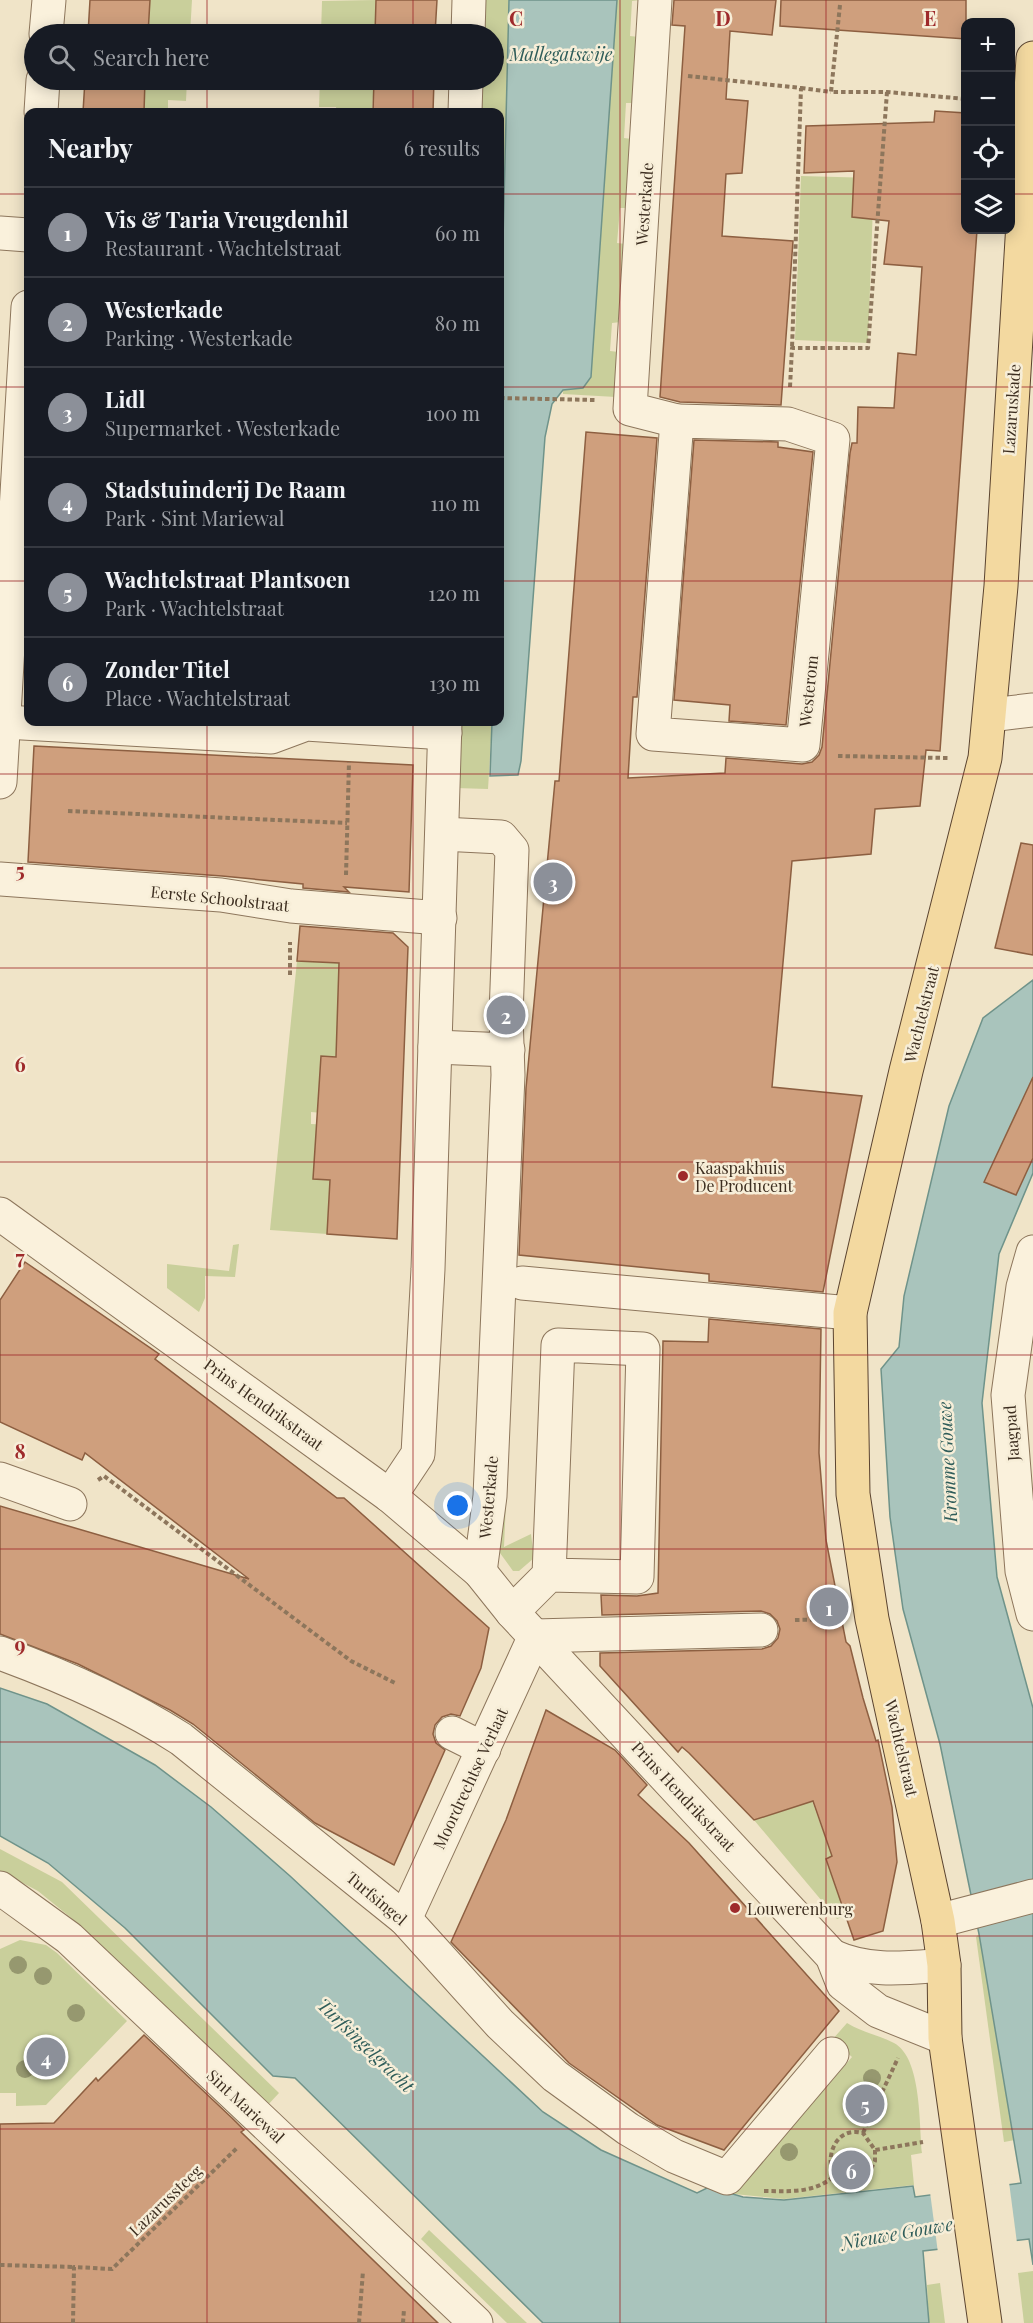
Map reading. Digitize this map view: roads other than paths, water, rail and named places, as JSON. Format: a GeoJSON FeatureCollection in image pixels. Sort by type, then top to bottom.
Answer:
{"type":"FeatureCollection","features":[{"type":"Feature","properties":{"kind":"main road","name":"Lazaruskade"},"geometry":{"type":"LineString","coordinates":[[990,715],[1026,275],[1029,104],[1033,58]]}},
{"type":"Feature","properties":{"kind":"main road","name":"Wachtelstraat"},"geometry":{"type":"LineString","coordinates":[[985,2323],[945,2038],[944,1965],[938,1921],[872,1619],[853,1494],[850,1313],[906,1071],[985,758],[990,715]]}},
{"type":"Feature","properties":{"kind":"street"},"geometry":{"type":"LineString","coordinates":[[47,24],[49,0]]}},
{"type":"Feature","properties":{"kind":"street"},"geometry":{"type":"LineString","coordinates":[[468,24],[469,0]]}},
{"type":"Feature","properties":{"kind":"street","name":"Westerkade"},"geometry":{"type":"LineString","coordinates":[[630,409],[656,0]]}},
{"type":"Feature","properties":{"kind":"street"},"geometry":{"type":"LineString","coordinates":[[41,108],[42,90]]}},
{"type":"Feature","properties":{"kind":"street"},"geometry":{"type":"LineString","coordinates":[[465,108],[466,90]]}},
{"type":"Feature","properties":{"kind":"street"},"geometry":{"type":"LineString","coordinates":[[0,233],[24,235]]}},
{"type":"Feature","properties":{"kind":"street"},"geometry":{"type":"LineString","coordinates":[[0,782],[24,379]]}},
{"type":"Feature","properties":{"kind":"street","name":"Westerom"},"geometry":{"type":"LineString","coordinates":[[630,409],[677,421],[788,424],[833,439],[803,746],[652,734],[677,421]]}},
{"type":"Feature","properties":{"kind":"street"},"geometry":{"type":"LineString","coordinates":[[990,715],[1033,711]]}},
{"type":"Feature","properties":{"kind":"street"},"geometry":{"type":"LineString","coordinates":[[5,722],[24,723]]}},
{"type":"Feature","properties":{"kind":"street"},"geometry":{"type":"LineString","coordinates":[[76,726],[271,737],[301,726]]}},
{"type":"Feature","properties":{"kind":"street"},"geometry":{"type":"LineString","coordinates":[[324,726],[351,729],[445,727],[428,1269],[418,1454],[390,1496]]}},
{"type":"Feature","properties":{"kind":"street","name":"Westerkade"},"geometry":{"type":"LineString","coordinates":[[442,834],[501,837],[512,850],[508,1050],[490,1496],[480,1572]]}},
{"type":"Feature","properties":{"kind":"street","name":"Eerste Schoolstraat"},"geometry":{"type":"LineString","coordinates":[[0,879],[221,895],[345,911],[440,918]]}},
{"type":"Feature","properties":{"kind":"street"},"geometry":{"type":"LineString","coordinates":[[435,1047],[508,1050]]}},
{"type":"Feature","properties":{"kind":"street","name":"Prins Hendrikstraat"},"geometry":{"type":"LineString","coordinates":[[3,1227],[390,1496],[480,1572],[512,1612],[832,1956],[843,1984],[878,2011],[912,2027],[945,2038]]}},
{"type":"Feature","properties":{"kind":"street","name":"Jaagpad"},"geometry":{"type":"LineString","coordinates":[[1033,1252],[1023,1287],[1008,1395],[1022,1571],[1033,1614]]}},
{"type":"Feature","properties":{"kind":"street"},"geometry":{"type":"LineString","coordinates":[[522,1283],[850,1313]]}},
{"type":"Feature","properties":{"kind":"street"},"geometry":{"type":"LineString","coordinates":[[512,1612],[549,1575],[558,1345],[643,1349],[637,1576],[549,1575]]}},
{"type":"Feature","properties":{"kind":"street"},"geometry":{"type":"LineString","coordinates":[[0,1479],[70,1504]]}},
{"type":"Feature","properties":{"kind":"street"},"geometry":{"type":"LineString","coordinates":[[535,1636],[761,1630]]}},
{"type":"Feature","properties":{"kind":"street","name":"Moordrechtse Verlaat"},"geometry":{"type":"LineString","coordinates":[[405,1919],[535,1636]]}},
{"type":"Feature","properties":{"kind":"street","name":"Turfsingel"},"geometry":{"type":"LineString","coordinates":[[0,1653],[79,1685],[153,1721],[181,1739],[405,1919],[500,2024],[555,2076],[628,2129],[674,2156],[727,2178],[832,2054]]}},
{"type":"Feature","properties":{"kind":"street"},"geometry":{"type":"LineString","coordinates":[[452,1733],[484,1749]]}},
{"type":"Feature","properties":{"kind":"street","name":"Sint Mariewal"},"geometry":{"type":"LineString","coordinates":[[4,1895],[69,1938],[476,2323]]}},
{"type":"Feature","properties":{"kind":"street"},"geometry":{"type":"LineString","coordinates":[[938,1921],[1033,1896]]}},
{"type":"Feature","properties":{"kind":"street","name":"Prins Hendrikstraat"},"geometry":{"type":"LineString","coordinates":[[832,1956],[852,1965],[879,1969],[944,1965]]}},
{"type":"Feature","properties":{"kind":"water","name":"Mallegatswije"},"geometry":{"type":"Polygon","coordinates":[[[509,0],[617,0],[591,377],[583,388],[563,390],[552,404],[545,437],[521,761],[518,775],[490,776],[492,726],[504,726],[504,200],[509,0]]]}},
{"type":"Feature","properties":{"kind":"water"},"geometry":{"type":"Polygon","coordinates":[[[1033,980],[1033,1173],[999,1254],[982,1403],[997,1577],[1033,1708],[1033,2265],[1029,2239],[923,2251],[929,2323],[543,2323],[295,2078],[273,2076],[125,1928],[48,1863],[0,1836],[0,1688],[47,1704],[155,1765],[211,1807],[290,1876],[543,2112],[601,2150],[697,2193],[709,2187],[743,2197],[784,2200],[913,2186],[915,2197],[1021,2183],[979,1934],[940,1744],[903,1609],[890,1517],[881,1369],[899,1347],[904,1296],[949,1106],[983,1018],[1033,980]]]}},
{"type":"Feature","properties":{"kind":"place","name":"Lidl"},"geometry":{"type":"Point","coordinates":[553,882]}},
{"type":"Feature","properties":{"kind":"place","name":"Westerkade"},"geometry":{"type":"Point","coordinates":[506,1015]}},
{"type":"Feature","properties":{"kind":"place","name":"Kaaspakhuis De Producent"},"geometry":{"type":"Point","coordinates":[683,1176]}},
{"type":"Feature","properties":{"kind":"place","name":"Vis & Taria Vreugdenhil"},"geometry":{"type":"Point","coordinates":[829,1607]}},
{"type":"Feature","properties":{"kind":"place","name":"Louwerenburg"},"geometry":{"type":"Point","coordinates":[735,1908]}},
{"type":"Feature","properties":{"kind":"place","name":"Stadstuinderij De Raam"},"geometry":{"type":"Point","coordinates":[46,2057]}},
{"type":"Feature","properties":{"kind":"place","name":"Wachtelstraat Plantsoen"},"geometry":{"type":"Point","coordinates":[865,2104]}},
{"type":"Feature","properties":{"kind":"place","name":"Zonder Titel"},"geometry":{"type":"Point","coordinates":[851,2170]}},
{"type":"Feature","properties":{"kind":"water label","name":"Kromme Gouwe"},"geometry":{"type":"Point","coordinates":[947,1462]}},
{"type":"Feature","properties":{"kind":"water label","name":"Turfsingelgracht"},"geometry":{"type":"Point","coordinates":[366,2045]}},
{"type":"Feature","properties":{"kind":"water label","name":"Nieuwe Gouwe"},"geometry":{"type":"Point","coordinates":[897,2233]}}]}
